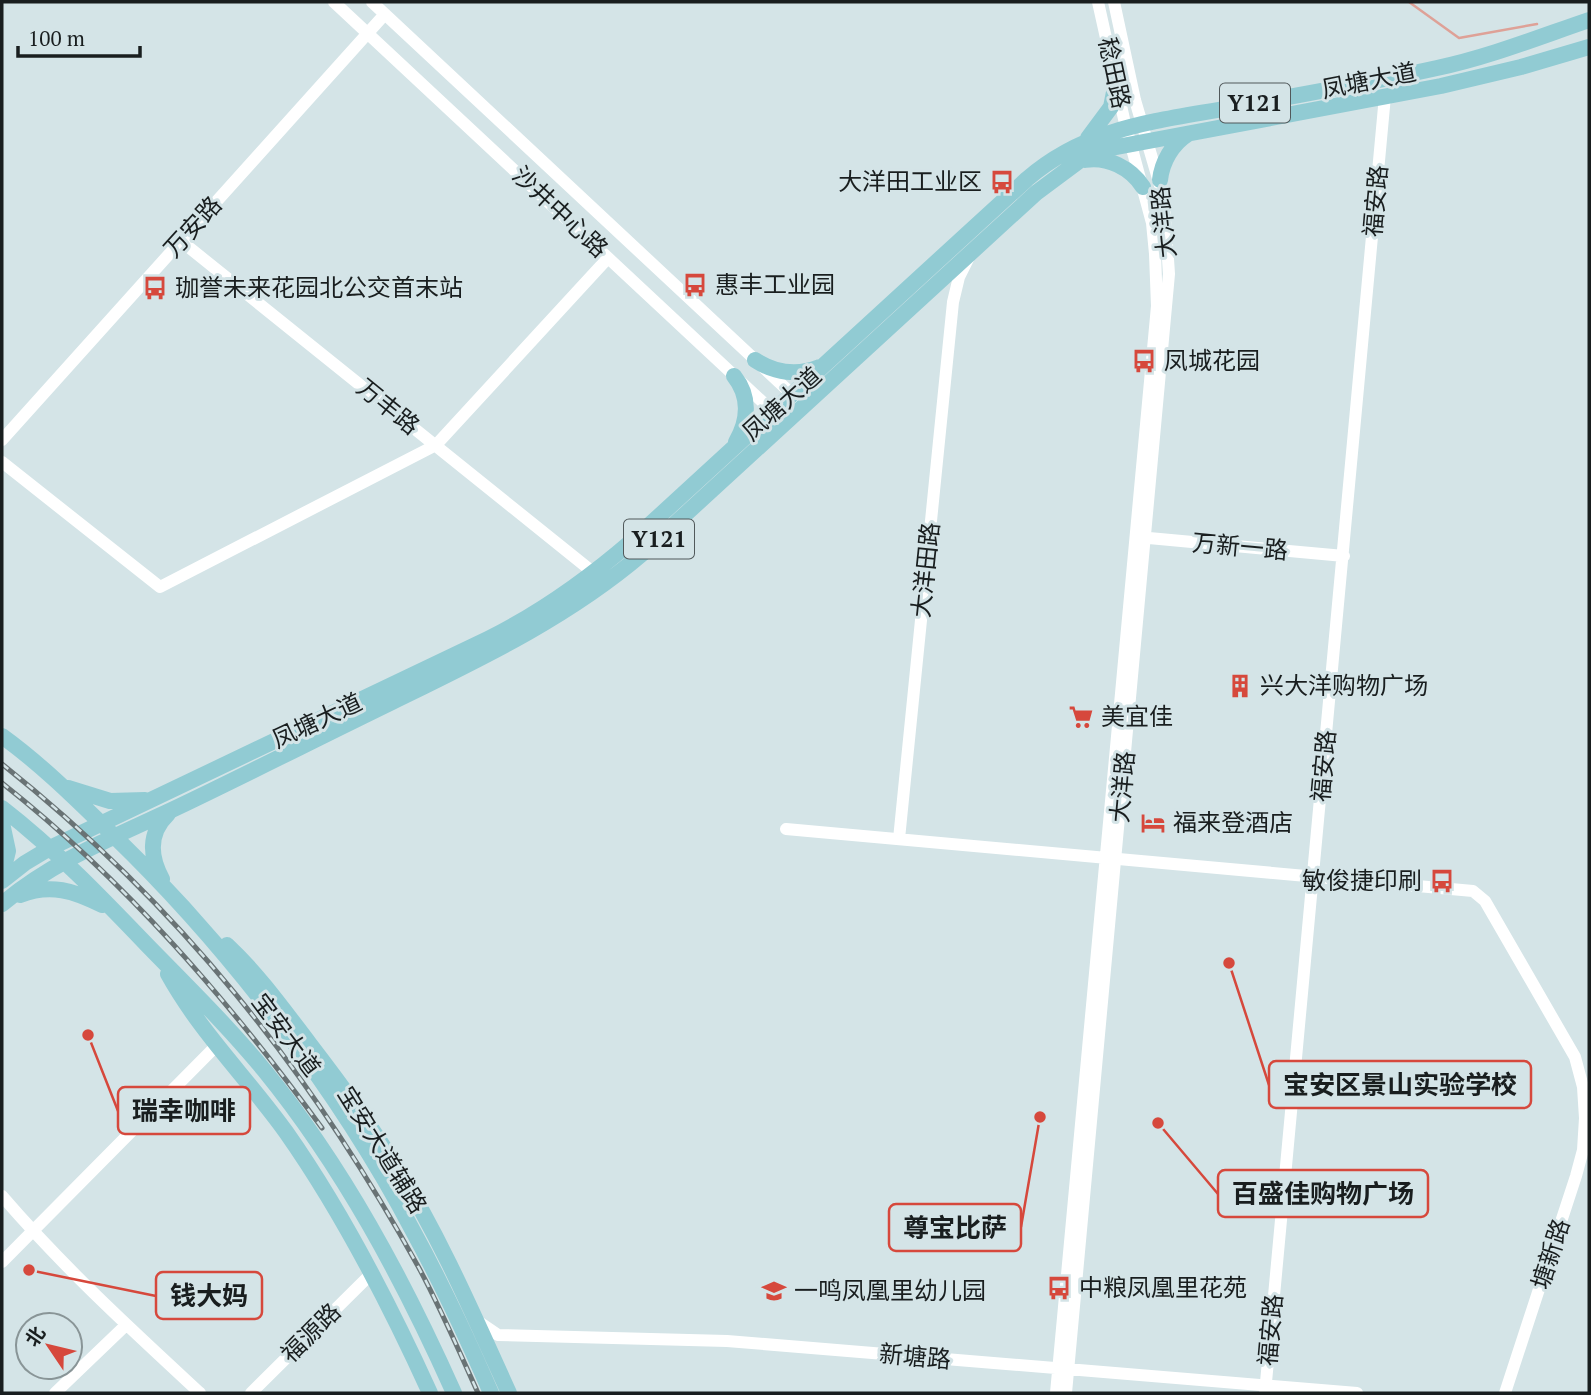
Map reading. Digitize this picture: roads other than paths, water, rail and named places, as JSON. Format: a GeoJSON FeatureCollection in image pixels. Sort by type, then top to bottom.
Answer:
{"type":"FeatureCollection","features":[{"type":"Feature","properties":{"kind":"main road","name":"凤塘大道"},"geometry":{"type":"LineString","coordinates":[[3,903],[63,860],[176,808],[504,647],[572,608],[642,554],[798,400],[929,291],[1045,185],[1079,161],[1137,135],[1436,68],[1589,20]]}},
{"type":"Feature","properties":{"kind":"main road"},"geometry":{"type":"LineString","coordinates":[[1536,38],[1543,61]]}},
{"type":"Feature","properties":{"kind":"main road","name":"凤塘大道"},"geometry":{"type":"LineString","coordinates":[[798,400],[825,364],[1037,170],[1064,151],[1085,141],[1190,132],[1385,96],[1466,80],[1589,47]]}},
{"type":"Feature","properties":{"kind":"main road"},"geometry":{"type":"LineString","coordinates":[[1085,141],[1108,113],[1116,82]]}},
{"type":"Feature","properties":{"kind":"main road"},"geometry":{"type":"LineString","coordinates":[[1160,180],[1163,165],[1172,149],[1190,132]]}},
{"type":"Feature","properties":{"kind":"main road"},"geometry":{"type":"LineString","coordinates":[[1079,161],[1096,159],[1109,162],[1133,174],[1143,187]]}},
{"type":"Feature","properties":{"kind":"main road"},"geometry":{"type":"LineString","coordinates":[[755,360],[774,369],[796,372],[813,370],[825,364]]}},
{"type":"Feature","properties":{"kind":"main road"},"geometry":{"type":"LineString","coordinates":[[730,452],[741,435],[746,414],[745,396],[734,376]]}},
{"type":"Feature","properties":{"kind":"main road","name":"凤塘大道"},"geometry":{"type":"LineString","coordinates":[[2,881],[50,848],[511,628],[594,573],[730,452],[779,418]]}},
{"type":"Feature","properties":{"kind":"main road","name":"宝安大道"},"geometry":{"type":"LineString","coordinates":[[3,736],[58,782],[169,891],[274,1018],[357,1137],[412,1228],[452,1306],[491,1393]]}},
{"type":"Feature","properties":{"kind":"main road"},"geometry":{"type":"LineString","coordinates":[[58,782],[83,794],[110,801],[138,801],[158,797]]}},
{"type":"Feature","properties":{"kind":"main road","name":"宝安大道"},"geometry":{"type":"LineString","coordinates":[[2,808],[50,848],[117,914],[217,1017],[282,1094],[321,1146],[354,1198],[387,1256],[454,1393]]}},
{"type":"Feature","properties":{"kind":"main road"},"geometry":{"type":"LineString","coordinates":[[169,891],[154,860],[153,844],[157,827],[176,808]]}},
{"type":"Feature","properties":{"kind":"main road"},"geometry":{"type":"LineString","coordinates":[[2,823],[8,851],[2,874]]}},
{"type":"Feature","properties":{"kind":"main road"},"geometry":{"type":"LineString","coordinates":[[3,903],[27,892],[55,888],[88,898],[117,914]]}},
{"type":"Feature","properties":{"kind":"main road","name":"宝安大道辅路"},"geometry":{"type":"LineString","coordinates":[[182,905],[245,962],[341,1085],[396,1166],[476,1320],[509,1393]]}},
{"type":"Feature","properties":{"kind":"main road"},"geometry":{"type":"LineString","coordinates":[[156,954],[186,1005],[302,1156],[371,1274],[430,1393]]}},
{"type":"Feature","properties":{"kind":"main road"},"geometry":{"type":"LineString","coordinates":[[387,1256],[405,1338]]}},
{"type":"Feature","properties":{"kind":"street","name":"沙井中心路"},"geometry":{"type":"LineString","coordinates":[[334,2],[779,418]]}},
{"type":"Feature","properties":{"kind":"street","name":"沙井中心路"},"geometry":{"type":"LineString","coordinates":[[372,2],[798,400]]}},
{"type":"Feature","properties":{"kind":"street","name":"稔田路"},"geometry":{"type":"LineString","coordinates":[[1098,2],[1116,82],[1137,135]]}},
{"type":"Feature","properties":{"kind":"street","name":"稔田路"},"geometry":{"type":"LineString","coordinates":[[1114,2],[1135,100],[1137,135]]}},
{"type":"Feature","properties":{"kind":"street","name":"万安路"},"geometry":{"type":"LineString","coordinates":[[2,440],[385,14]]}},
{"type":"Feature","properties":{"kind":"street","name":"福安路"},"geometry":{"type":"LineString","coordinates":[[1265,1390],[1385,96]]}},
{"type":"Feature","properties":{"kind":"street","name":"大洋路"},"geometry":{"type":"LineString","coordinates":[[1056,1393],[1063,1370],[1141,537],[1169,274],[1167,225],[1160,180],[1137,135]]}},
{"type":"Feature","properties":{"kind":"street","name":"大洋路"},"geometry":{"type":"LineString","coordinates":[[1137,135],[1143,187],[1154,237],[1157,298],[1141,537]]}},
{"type":"Feature","properties":{"kind":"street","name":"万丰路"},"geometry":{"type":"LineString","coordinates":[[181,241],[594,573]]}},
{"type":"Feature","properties":{"kind":"street","name":"大洋田路"},"geometry":{"type":"LineString","coordinates":[[899,839],[953,302],[959,277],[974,250]]}},
{"type":"Feature","properties":{"kind":"street"},"geometry":{"type":"LineString","coordinates":[[2,462],[160,587],[436,445],[608,258]]}},
{"type":"Feature","properties":{"kind":"street"},"geometry":{"type":"LineString","coordinates":[[929,291],[940,291],[953,302]]}},
{"type":"Feature","properties":{"kind":"street","name":"万新一路"},"geometry":{"type":"LineString","coordinates":[[1141,537],[1344,556]]}},
{"type":"Feature","properties":{"kind":"street"},"geometry":{"type":"LineString","coordinates":[[786,829],[1314,877]]}},
{"type":"Feature","properties":{"kind":"street","name":"塘新路"},"geometry":{"type":"LineString","coordinates":[[1314,877],[1473,891],[1485,901],[1575,1057],[1585,1103],[1583,1150],[1504,1393]]}},
{"type":"Feature","properties":{"kind":"street"},"geometry":{"type":"LineString","coordinates":[[2,1262],[30,1229],[215,1042]]}},
{"type":"Feature","properties":{"kind":"street"},"geometry":{"type":"LineString","coordinates":[[1575,1057],[1589,1055]]}},
{"type":"Feature","properties":{"kind":"street"},"geometry":{"type":"LineString","coordinates":[[2,1196],[30,1229],[126,1325],[200,1393]]}},
{"type":"Feature","properties":{"kind":"street"},"geometry":{"type":"LineString","coordinates":[[2,1252],[30,1229]]}},
{"type":"Feature","properties":{"kind":"street","name":"福源路"},"geometry":{"type":"LineString","coordinates":[[251,1393],[371,1274]]}},
{"type":"Feature","properties":{"kind":"street","name":"新塘路"},"geometry":{"type":"LineString","coordinates":[[476,1320],[498,1335],[727,1341],[1265,1390],[1357,1393]]}},
{"type":"Feature","properties":{"kind":"street"},"geometry":{"type":"LineString","coordinates":[[55,1393],[126,1325]]}},
{"type":"Feature","properties":{"kind":"street","name":"大洋路"},"geometry":{"type":"LineString","coordinates":[[1063,1370],[1066,1393]]}},
{"type":"Feature","properties":{"kind":"waterway"},"geometry":{"type":"LineString","coordinates":[[1409,2],[1459,38],[1537,24]]}},
{"type":"Feature","properties":{"kind":"railway"},"geometry":{"type":"LineString","coordinates":[[2,764],[67,818],[183,933],[286,1059],[377,1195],[419,1268],[478,1393]]}},
{"type":"Feature","properties":{"kind":"railway"},"geometry":{"type":"LineString","coordinates":[[2,783],[91,860],[174,945],[250,1034],[322,1128]]}},
{"type":"Feature","properties":{"kind":"place","name":"大洋田工业区"},"geometry":{"type":"Point","coordinates":[1002,182]}},
{"type":"Feature","properties":{"kind":"place","name":"惠丰工业园"},"geometry":{"type":"Point","coordinates":[695,285]}},
{"type":"Feature","properties":{"kind":"place","name":"珈誉未来花园北公交首末站"},"geometry":{"type":"Point","coordinates":[155,288]}},
{"type":"Feature","properties":{"kind":"place","name":"凤城花园"},"geometry":{"type":"Point","coordinates":[1144,361]}},
{"type":"Feature","properties":{"kind":"place","name":"兴大洋购物广场"},"geometry":{"type":"Point","coordinates":[1240,686]}},
{"type":"Feature","properties":{"kind":"place","name":"美宜佳"},"geometry":{"type":"Point","coordinates":[1081,717]}},
{"type":"Feature","properties":{"kind":"place","name":"福来登酒店"},"geometry":{"type":"Point","coordinates":[1153,823]}},
{"type":"Feature","properties":{"kind":"place","name":"敏俊捷印刷"},"geometry":{"type":"Point","coordinates":[1442,881]}},
{"type":"Feature","properties":{"kind":"place","name":"宝安区景山实验学校"},"geometry":{"type":"Point","coordinates":[1229,963]}},
{"type":"Feature","properties":{"kind":"place","name":"瑞幸咖啡"},"geometry":{"type":"Point","coordinates":[88,1035]}},
{"type":"Feature","properties":{"kind":"place","name":"尊宝比萨"},"geometry":{"type":"Point","coordinates":[1040,1117]}},
{"type":"Feature","properties":{"kind":"place","name":"百盛佳购物广场"},"geometry":{"type":"Point","coordinates":[1158,1123]}},
{"type":"Feature","properties":{"kind":"place","name":"钱大妈"},"geometry":{"type":"Point","coordinates":[29,1270]}},
{"type":"Feature","properties":{"kind":"place","name":"中粮凤凰里花苑"},"geometry":{"type":"Point","coordinates":[1059,1288]}},
{"type":"Feature","properties":{"kind":"place","name":"一鸣凤凰里幼儿园"},"geometry":{"type":"Point","coordinates":[774,1291]}}]}
